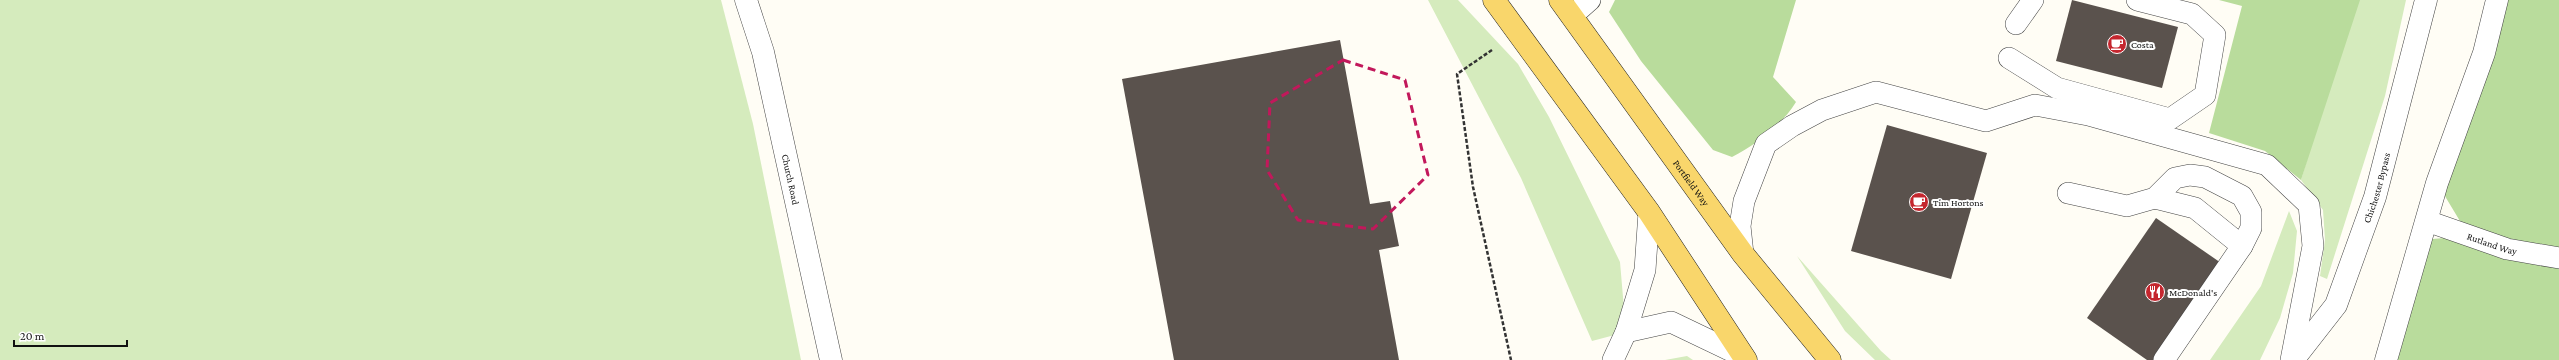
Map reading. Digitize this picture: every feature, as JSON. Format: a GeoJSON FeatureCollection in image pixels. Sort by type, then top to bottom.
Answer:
{"type":"FeatureCollection","features":[{"type":"Feature","properties":{"kind":"main road"},"geometry":{"type":"LineString","coordinates":[[1494,0],[1649,212],[1745,359]]}},
{"type":"Feature","properties":{"kind":"main road","name":"Portfield Way"},"geometry":{"type":"LineString","coordinates":[[1566,8],[1742,254],[1830,360]]}},
{"type":"Feature","properties":{"kind":"street","name":"Church Road"},"geometry":{"type":"LineString","coordinates":[[746,0],[763,52],[831,360]]}},
{"type":"Feature","properties":{"kind":"street","name":"Chichester Bypass"},"geometry":{"type":"LineString","coordinates":[[2292,360],[2336,305],[2375,197],[2426,0]]}},
{"type":"Feature","properties":{"kind":"street"},"geometry":{"type":"LineString","coordinates":[[2386,360],[2437,183],[2484,53],[2497,0]]}},
{"type":"Feature","properties":{"kind":"lane"},"geometry":{"type":"LineString","coordinates":[[1566,8],[1590,0]]}},
{"type":"Feature","properties":{"kind":"lane"},"geometry":{"type":"LineString","coordinates":[[2016,24],[2033,0]]}},
{"type":"Feature","properties":{"kind":"lane"},"geometry":{"type":"LineString","coordinates":[[2009,58],[2057,88],[2170,119],[2205,95],[2215,35],[2192,14],[2137,0]]}},
{"type":"Feature","properties":{"kind":"lane"},"geometry":{"type":"LineString","coordinates":[[1742,254],[1740,226],[1744,201],[1766,144],[1792,126],[1822,110],[1876,92],[1986,121],[2035,105],[2088,115],[2267,165],[2309,205],[2313,246],[2292,360]]}},
{"type":"Feature","properties":{"kind":"lane"},"geometry":{"type":"LineString","coordinates":[[2068,193],[2127,206],[2155,198],[2175,178],[2190,174],[2205,177],[2242,196],[2251,212],[2251,228],[2242,246],[2164,360]]}},
{"type":"Feature","properties":{"kind":"lane"},"geometry":{"type":"LineString","coordinates":[[2155,198],[2195,208],[2242,246]]}},
{"type":"Feature","properties":{"kind":"lane"},"geometry":{"type":"LineString","coordinates":[[1613,360],[1626,332],[1645,270],[1649,212]]}},
{"type":"Feature","properties":{"kind":"lane","name":"Rutland Way"},"geometry":{"type":"LineString","coordinates":[[2427,221],[2507,249],[2559,258]]}},
{"type":"Feature","properties":{"kind":"lane"},"geometry":{"type":"LineString","coordinates":[[1626,332],[1671,322],[1745,359]]}},
{"type":"Feature","properties":{"kind":"path"},"geometry":{"type":"LineString","coordinates":[[1496,47],[1457,74],[1473,187],[1511,360]]}},
{"type":"Feature","properties":{"kind":"highlighted area"},"geometry":{"type":"Polygon","coordinates":[[[1343,60],[1405,80],[1428,175],[1373,229],[1298,220],[1267,170],[1270,103],[1343,60]]]}},
{"type":"Feature","properties":{"kind":"green space"},"geometry":{"type":"Polygon","coordinates":[[[0,0],[721,0],[753,124],[801,360],[0,360],[0,0]]]}},
{"type":"Feature","properties":{"kind":"green space"},"geometry":{"type":"Polygon","coordinates":[[[1428,0],[1458,0],[1518,64],[1549,117],[1620,262],[1626,332],[1592,341],[1521,178],[1428,0]]]}},
{"type":"Feature","properties":{"kind":"green space"},"geometry":{"type":"Polygon","coordinates":[[[1615,0],[1796,0],[1773,77],[1796,102],[1776,127],[1741,152],[1732,157],[1713,150],[1641,61],[1609,12],[1615,0]]]}},
{"type":"Feature","properties":{"kind":"green space"},"geometry":{"type":"Polygon","coordinates":[[[2219,0],[2360,0],[2301,180],[2265,151],[2209,133],[2242,6],[2219,0]]]}},
{"type":"Feature","properties":{"kind":"green space"},"geometry":{"type":"Polygon","coordinates":[[[2355,0],[2406,0],[2385,96],[2327,279],[2320,276],[2325,240],[2323,210],[2301,180],[2355,0]]]}},
{"type":"Feature","properties":{"kind":"green space"},"geometry":{"type":"Polygon","coordinates":[[[2496,0],[2559,0],[2559,360],[2386,360],[2420,240],[2469,236],[2437,183],[2496,0]]]}},
{"type":"Feature","properties":{"kind":"green space"},"geometry":{"type":"Polygon","coordinates":[[[2289,211],[2297,231],[2293,273],[2280,318],[2260,360],[2210,360],[2261,286],[2289,211]]]}},
{"type":"Feature","properties":{"kind":"green space"},"geometry":{"type":"Polygon","coordinates":[[[1797,256],[1881,351],[1891,360],[1875,360],[1845,331],[1797,256]]]}},
{"type":"Feature","properties":{"kind":"green space"},"geometry":{"type":"Polygon","coordinates":[[[1687,356],[1693,360],[1665,360],[1687,356]]]}},
{"type":"Feature","properties":{"kind":"building","name":"Costa"},"geometry":{"type":"Polygon","coordinates":[[[2072,0],[2178,27],[2162,88],[2056,61],[2072,0]]]}},
{"type":"Feature","properties":{"kind":"building"},"geometry":{"type":"Polygon","coordinates":[[[1340,40],[1370,204],[1390,201],[1399,246],[1379,250],[1399,360],[1174,360],[1122,79],[1340,40]]]}},
{"type":"Feature","properties":{"kind":"building","name":"Tim Hortons"},"geometry":{"type":"Polygon","coordinates":[[[1887,125],[1987,153],[1951,279],[1851,251],[1887,125]]]}},
{"type":"Feature","properties":{"kind":"building","name":"McDonald's"},"geometry":{"type":"Polygon","coordinates":[[[2156,218],[2224,265],[2158,360],[2147,360],[2087,318],[2156,218]]]}},
{"type":"Feature","properties":{"kind":"place","name":"Costa"},"geometry":{"type":"Point","coordinates":[2117,44]}},
{"type":"Feature","properties":{"kind":"place","name":"Tim Hortons"},"geometry":{"type":"Point","coordinates":[1919,202]}},
{"type":"Feature","properties":{"kind":"place","name":"McDonald's"},"geometry":{"type":"Point","coordinates":[2155,292]}}]}
